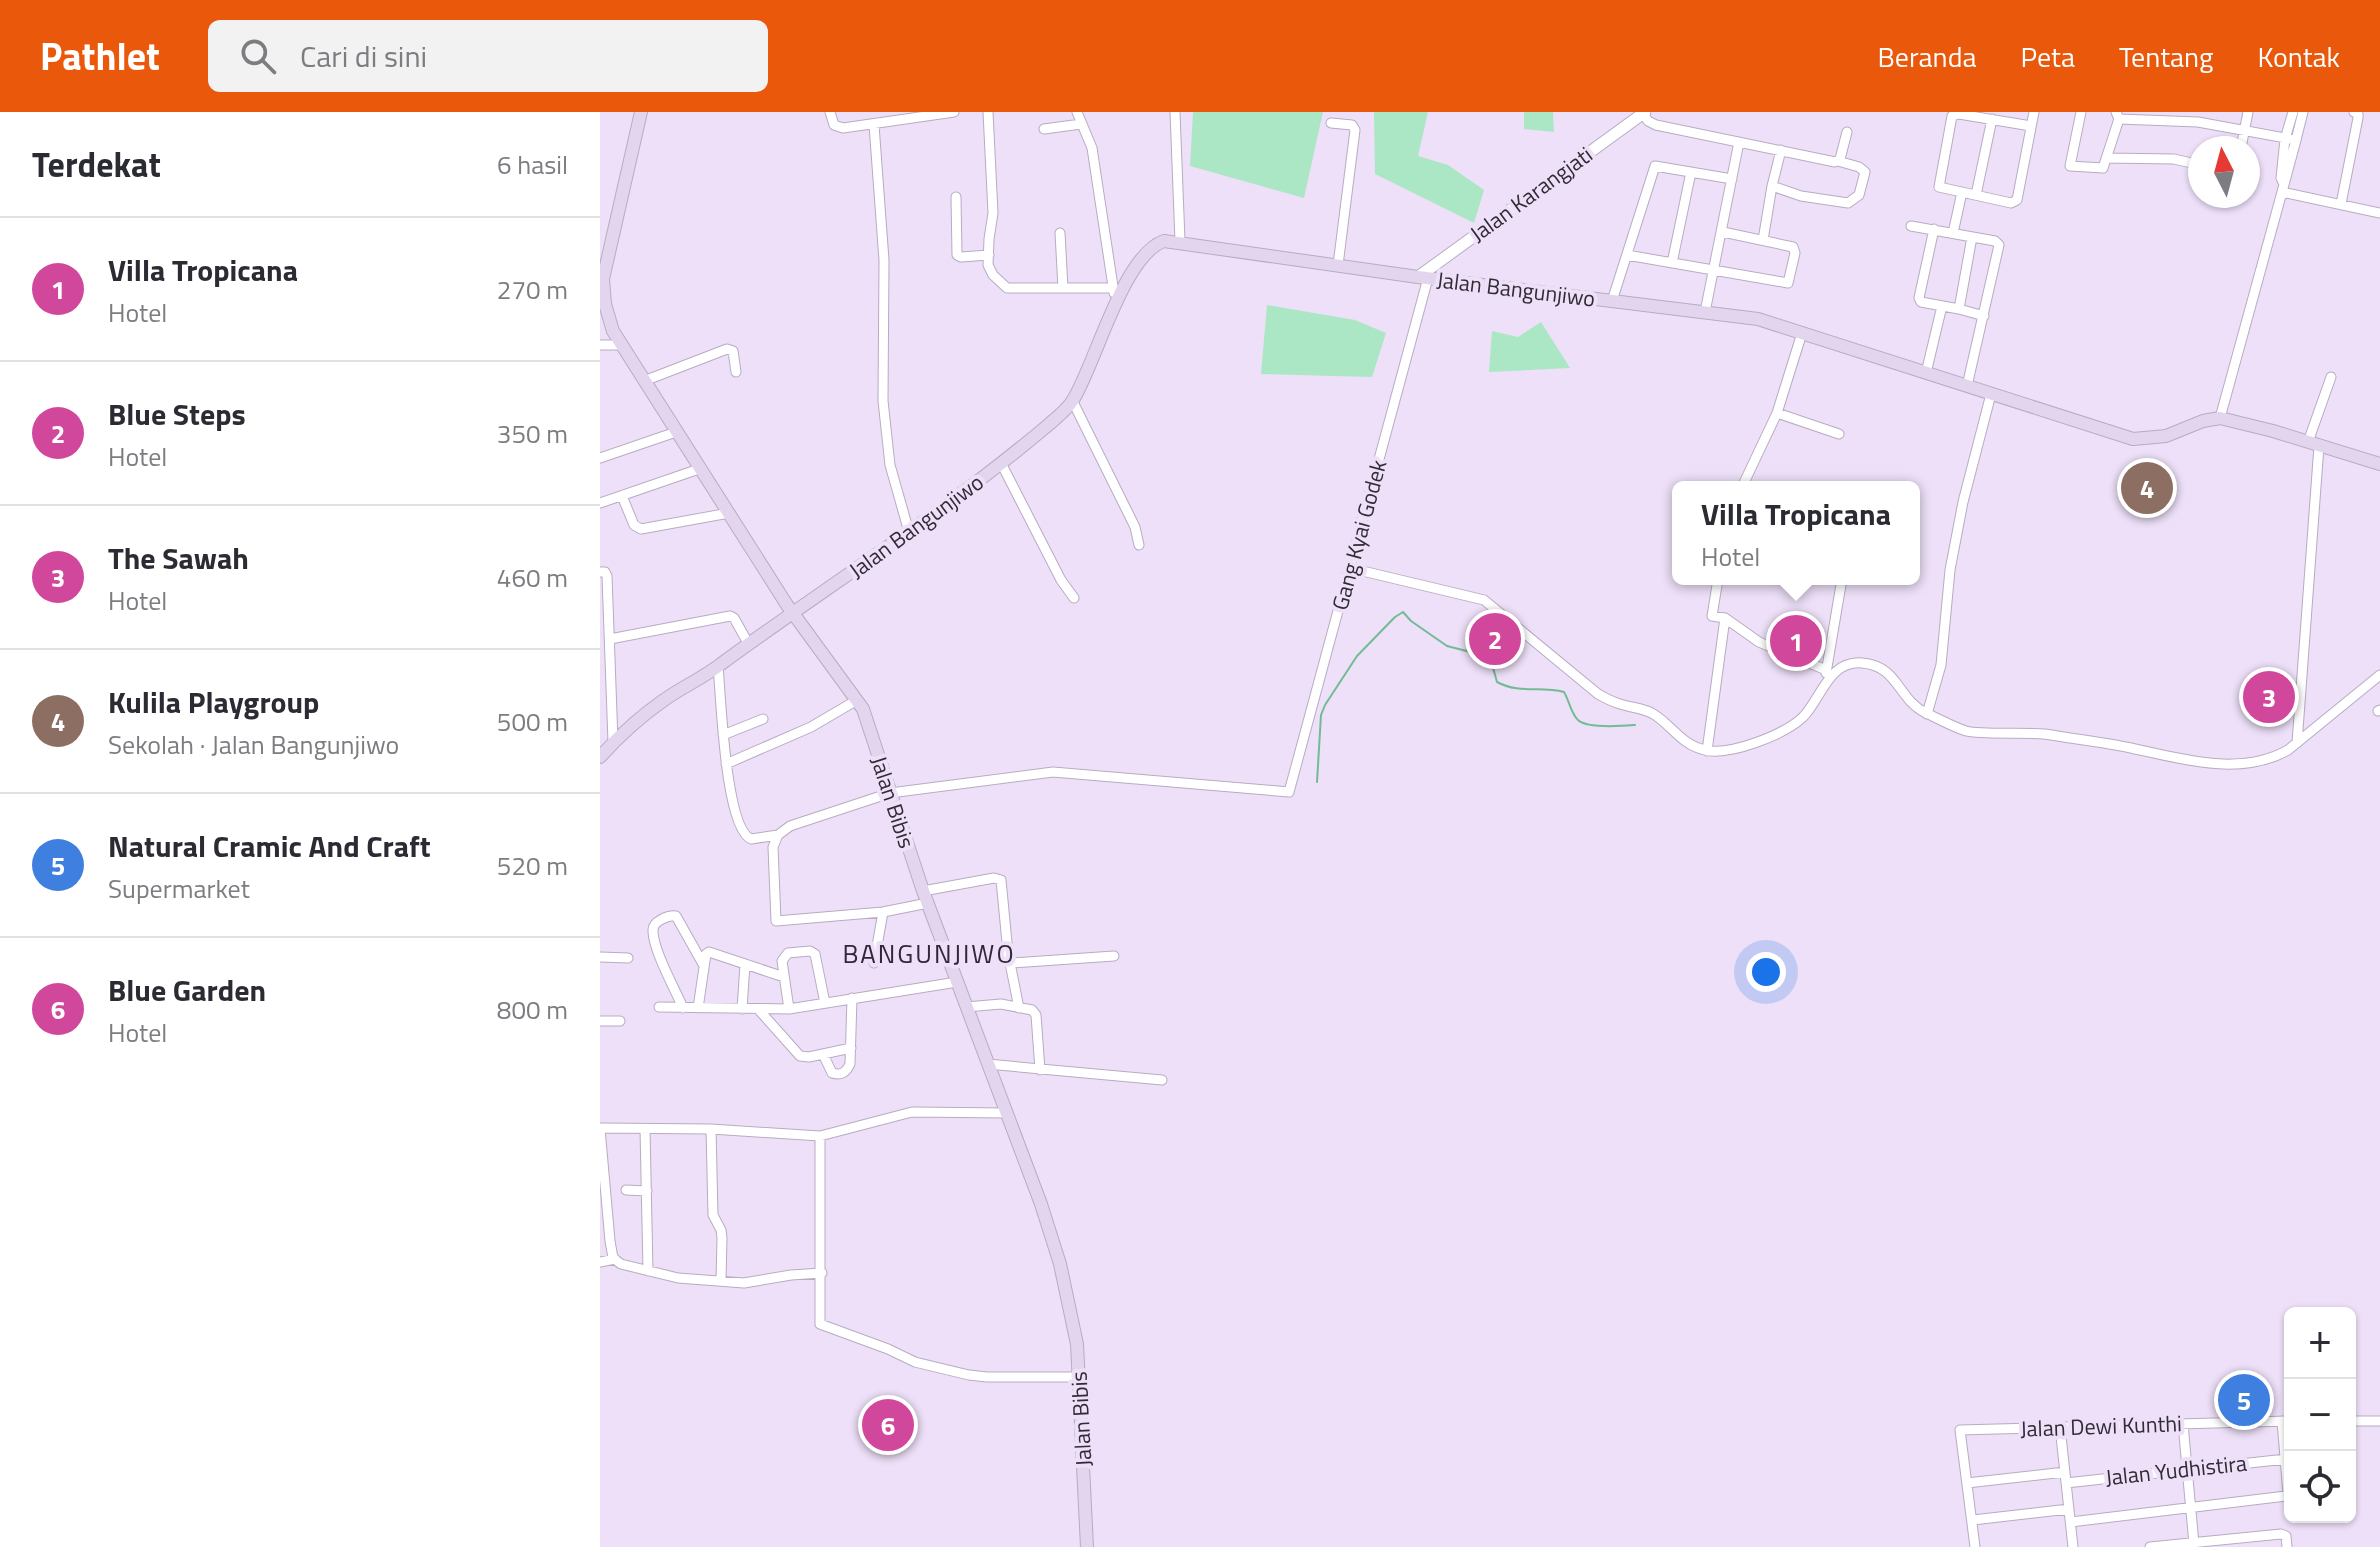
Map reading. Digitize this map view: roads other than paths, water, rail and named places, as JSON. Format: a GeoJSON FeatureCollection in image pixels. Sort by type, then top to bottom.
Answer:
{"type":"FeatureCollection","features":[{"type":"Feature","properties":{"kind":"main road","name":"Jalan Bibis"},"geometry":{"type":"LineString","coordinates":[[641,112],[607,255],[602,289],[605,304],[621,345],[699,469],[793,613],[863,709],[925,897],[1041,1204],[1060,1264],[1077,1344],[1087,1547]]}},
{"type":"Feature","properties":{"kind":"main road","name":"Jalan Bangunjiwo"},"geometry":{"type":"LineString","coordinates":[[600,757],[613,742],[663,701],[909,532],[1047,426],[1073,402],[1116,304],[1147,251],[1164,241],[1758,319],[2133,439],[2166,436],[2203,421],[2220,418]]}},
{"type":"Feature","properties":{"kind":"main road"},"geometry":{"type":"LineString","coordinates":[[2220,418],[2380,464]]}},
{"type":"Feature","properties":{"kind":"street"},"geometry":{"type":"LineString","coordinates":[[830,112],[831,121],[837,127],[874,125],[954,112]]}},
{"type":"Feature","properties":{"kind":"street"},"geometry":{"type":"LineString","coordinates":[[988,112],[993,213],[990,269],[1007,288],[1113,288]]}},
{"type":"Feature","properties":{"kind":"street"},"geometry":{"type":"LineString","coordinates":[[1077,112],[1092,148],[1116,304]]}},
{"type":"Feature","properties":{"kind":"street"},"geometry":{"type":"LineString","coordinates":[[1175,112],[1180,241]]}},
{"type":"Feature","properties":{"kind":"street"},"geometry":{"type":"LineString","coordinates":[[2031,126],[1959,114],[1950,118],[1939,187],[2011,203],[2017,200],[2034,112]]}},
{"type":"Feature","properties":{"kind":"street"},"geometry":{"type":"LineString","coordinates":[[2081,112],[2069,165],[2103,168],[2118,116],[2198,122],[2296,140]]}},
{"type":"Feature","properties":{"kind":"street"},"geometry":{"type":"LineString","coordinates":[[2244,136],[2248,112]]}},
{"type":"Feature","properties":{"kind":"street"},"geometry":{"type":"LineString","coordinates":[[2284,189],[2281,178],[2285,139],[2293,112]]}},
{"type":"Feature","properties":{"kind":"street"},"geometry":{"type":"LineString","coordinates":[[2220,418],[2303,112]]}},
{"type":"Feature","properties":{"kind":"street"},"geometry":{"type":"LineString","coordinates":[[2341,204],[2358,118],[2354,112]]}},
{"type":"Feature","properties":{"kind":"street"},"geometry":{"type":"LineString","coordinates":[[1643,113],[1648,121],[1656,125],[1838,161],[1865,172],[1859,195],[1853,202],[1838,204],[1772,186]]}},
{"type":"Feature","properties":{"kind":"street","name":"Jalan Karangjati"},"geometry":{"type":"LineString","coordinates":[[1423,277],[1643,113]]}},
{"type":"Feature","properties":{"kind":"street"},"geometry":{"type":"LineString","coordinates":[[1976,195],[1992,119]]}},
{"type":"Feature","properties":{"kind":"street"},"geometry":{"type":"LineString","coordinates":[[1331,123],[1352,125],[1355,130],[1338,265]]}},
{"type":"Feature","properties":{"kind":"street"},"geometry":{"type":"LineString","coordinates":[[1044,129],[1081,124]]}},
{"type":"Feature","properties":{"kind":"street"},"geometry":{"type":"LineString","coordinates":[[874,125],[884,260],[883,401],[890,465],[909,532]]}},
{"type":"Feature","properties":{"kind":"street"},"geometry":{"type":"LineString","coordinates":[[1838,161],[1847,132]]}},
{"type":"Feature","properties":{"kind":"street"},"geometry":{"type":"LineString","coordinates":[[1705,312],[1739,142]]}},
{"type":"Feature","properties":{"kind":"street"},"geometry":{"type":"LineString","coordinates":[[1763,240],[1781,150]]}},
{"type":"Feature","properties":{"kind":"street"},"geometry":{"type":"LineString","coordinates":[[2107,158],[2174,159],[2188,162]]}},
{"type":"Feature","properties":{"kind":"street"},"geometry":{"type":"LineString","coordinates":[[1612,301],[1655,166],[1732,179]]}},
{"type":"Feature","properties":{"kind":"street"},"geometry":{"type":"LineString","coordinates":[[1672,263],[1691,172]]}},
{"type":"Feature","properties":{"kind":"street"},"geometry":{"type":"LineString","coordinates":[[2284,189],[2380,213]]}},
{"type":"Feature","properties":{"kind":"street"},"geometry":{"type":"LineString","coordinates":[[1953,233],[1962,192]]}},
{"type":"Feature","properties":{"kind":"street"},"geometry":{"type":"LineString","coordinates":[[956,197],[957,255],[989,255]]}},
{"type":"Feature","properties":{"kind":"street"},"geometry":{"type":"LineString","coordinates":[[1911,226],[1995,241],[1999,245],[1967,386]]}},
{"type":"Feature","properties":{"kind":"street"},"geometry":{"type":"LineString","coordinates":[[1934,229],[1919,298],[1921,302],[1984,316]]}},
{"type":"Feature","properties":{"kind":"street"},"geometry":{"type":"LineString","coordinates":[[1627,255],[1788,283],[1795,248],[1723,232]]}},
{"type":"Feature","properties":{"kind":"street"},"geometry":{"type":"LineString","coordinates":[[1060,233],[1063,288]]}},
{"type":"Feature","properties":{"kind":"street"},"geometry":{"type":"LineString","coordinates":[[1959,309],[1972,237]]}},
{"type":"Feature","properties":{"kind":"street","name":"Gang Kyai Godek"},"geometry":{"type":"LineString","coordinates":[[890,793],[1053,772],[1289,792],[1350,568],[1423,277]]}},
{"type":"Feature","properties":{"kind":"street"},"geometry":{"type":"LineString","coordinates":[[1926,373],[1942,306]]}},
{"type":"Feature","properties":{"kind":"street"},"geometry":{"type":"LineString","coordinates":[[1745,481],[1777,413],[1802,333]]}},
{"type":"Feature","properties":{"kind":"street"},"geometry":{"type":"LineString","coordinates":[[600,345],[621,345]]}},
{"type":"Feature","properties":{"kind":"street"},"geometry":{"type":"LineString","coordinates":[[644,381],[727,349],[733,351],[736,372]]}},
{"type":"Feature","properties":{"kind":"street"},"geometry":{"type":"LineString","coordinates":[[2297,743],[2313,444],[2331,377]]}},
{"type":"Feature","properties":{"kind":"street"},"geometry":{"type":"LineString","coordinates":[[1927,714],[1941,665],[1950,570],[1963,502],[1991,394]]}},
{"type":"Feature","properties":{"kind":"street"},"geometry":{"type":"LineString","coordinates":[[1073,402],[1135,527],[1139,545]]}},
{"type":"Feature","properties":{"kind":"street"},"geometry":{"type":"LineString","coordinates":[[1777,413],[1839,434]]}},
{"type":"Feature","properties":{"kind":"street"},"geometry":{"type":"LineString","coordinates":[[600,458],[676,432]]}},
{"type":"Feature","properties":{"kind":"street"},"geometry":{"type":"LineString","coordinates":[[1001,463],[1061,580],[1074,598]]}},
{"type":"Feature","properties":{"kind":"street"},"geometry":{"type":"LineString","coordinates":[[600,503],[699,469]]}},
{"type":"Feature","properties":{"kind":"street"},"geometry":{"type":"LineString","coordinates":[[622,496],[634,525],[641,529],[729,513]]}},
{"type":"Feature","properties":{"kind":"street"},"geometry":{"type":"LineString","coordinates":[[1350,568],[1484,600],[1598,694],[1618,704],[1654,714],[1678,737],[1707,751],[1733,749],[1780,731],[1802,717],[1824,684],[1851,663],[1881,667],[1894,676],[1906,698],[1927,714],[1968,732],[2045,734],[2226,765],[2273,759],[2380,675]]}},
{"type":"Feature","properties":{"kind":"street"},"geometry":{"type":"LineString","coordinates":[[600,572],[605,572],[607,576],[613,742]]}},
{"type":"Feature","properties":{"kind":"street"},"geometry":{"type":"LineString","coordinates":[[1717,585],[1712,615],[1725,618],[1759,642],[1826,670]]}},
{"type":"Feature","properties":{"kind":"street"},"geometry":{"type":"LineString","coordinates":[[1824,684],[1841,585]]}},
{"type":"Feature","properties":{"kind":"street"},"geometry":{"type":"LineString","coordinates":[[610,639],[730,616],[748,643]]}},
{"type":"Feature","properties":{"kind":"street"},"geometry":{"type":"LineString","coordinates":[[1707,751],[1725,618]]}},
{"type":"Feature","properties":{"kind":"street"},"geometry":{"type":"LineString","coordinates":[[718,666],[726,764],[738,819],[745,836],[758,839],[778,835],[790,826],[890,793]]}},
{"type":"Feature","properties":{"kind":"street"},"geometry":{"type":"LineString","coordinates":[[726,764],[811,727],[857,700]]}},
{"type":"Feature","properties":{"kind":"street"},"geometry":{"type":"LineString","coordinates":[[723,735],[763,719]]}},
{"type":"Feature","properties":{"kind":"street"},"geometry":{"type":"LineString","coordinates":[[778,835],[773,847],[776,921],[883,912],[994,878],[1001,880],[1019,1008]]}},
{"type":"Feature","properties":{"kind":"street"},"geometry":{"type":"LineString","coordinates":[[874,963],[883,912]]}},
{"type":"Feature","properties":{"kind":"street"},"geometry":{"type":"LineString","coordinates":[[683,1008],[661,958],[652,930],[654,924],[676,916],[703,964]]}},
{"type":"Feature","properties":{"kind":"street"},"geometry":{"type":"LineString","coordinates":[[698,1008],[703,964],[709,952],[784,977]]}},
{"type":"Feature","properties":{"kind":"street"},"geometry":{"type":"LineString","coordinates":[[789,1009],[782,961],[785,955],[813,952],[817,957],[825,1003]]}},
{"type":"Feature","properties":{"kind":"street"},"geometry":{"type":"LineString","coordinates":[[1011,963],[1114,956]]}},
{"type":"Feature","properties":{"kind":"street"},"geometry":{"type":"LineString","coordinates":[[600,957],[628,958]]}},
{"type":"Feature","properties":{"kind":"street"},"geometry":{"type":"LineString","coordinates":[[742,1009],[745,964]]}},
{"type":"Feature","properties":{"kind":"street"},"geometry":{"type":"LineString","coordinates":[[659,1007],[789,1009],[957,982]]}},
{"type":"Feature","properties":{"kind":"street"},"geometry":{"type":"LineString","coordinates":[[823,1054],[832,1073],[842,1074],[850,1064],[852,998]]}},
{"type":"Feature","properties":{"kind":"street"},"geometry":{"type":"LineString","coordinates":[[966,1007],[1001,1004],[1032,1010],[1036,1015],[1040,1070]]}},
{"type":"Feature","properties":{"kind":"street"},"geometry":{"type":"LineString","coordinates":[[759,1010],[800,1056],[851,1048]]}},
{"type":"Feature","properties":{"kind":"street"},"geometry":{"type":"LineString","coordinates":[[600,1021],[620,1021]]}},
{"type":"Feature","properties":{"kind":"street"},"geometry":{"type":"LineString","coordinates":[[987,1064],[1162,1080]]}},
{"type":"Feature","properties":{"kind":"street"},"geometry":{"type":"LineString","coordinates":[[822,1273],[744,1283],[678,1278],[621,1264],[615,1259],[610,1241],[600,1129],[711,1129],[820,1136],[912,1112],[1006,1113]]}},
{"type":"Feature","properties":{"kind":"street"},"geometry":{"type":"LineString","coordinates":[[645,1129],[648,1271]]}},
{"type":"Feature","properties":{"kind":"street"},"geometry":{"type":"LineString","coordinates":[[711,1129],[713,1215],[722,1238],[721,1281]]}},
{"type":"Feature","properties":{"kind":"street"},"geometry":{"type":"LineString","coordinates":[[820,1136],[822,1273],[819,1320],[823,1325],[915,1362],[969,1375],[1079,1377]]}},
{"type":"Feature","properties":{"kind":"street"},"geometry":{"type":"LineString","coordinates":[[626,1190],[647,1191]]}},
{"type":"Feature","properties":{"kind":"street"},"geometry":{"type":"LineString","coordinates":[[600,1262],[615,1259]]}},
{"type":"Feature","properties":{"kind":"street","name":"Jalan Dewi Kunthi"},"geometry":{"type":"LineString","coordinates":[[1967,1483],[1960,1430],[2284,1421]]}},
{"type":"Feature","properties":{"kind":"street"},"geometry":{"type":"LineString","coordinates":[[2356,1421],[2380,1421]]}},
{"type":"Feature","properties":{"kind":"street"},"geometry":{"type":"LineString","coordinates":[[2183,1424],[2194,1544]]}},
{"type":"Feature","properties":{"kind":"street"},"geometry":{"type":"LineString","coordinates":[[2060,1427],[2073,1547]]}},
{"type":"Feature","properties":{"kind":"street","name":"Jalan Yudhistira"},"geometry":{"type":"LineString","coordinates":[[1967,1483],[2284,1459]]}},
{"type":"Feature","properties":{"kind":"street"},"geometry":{"type":"LineString","coordinates":[[1967,1483],[1975,1547]]}},
{"type":"Feature","properties":{"kind":"street"},"geometry":{"type":"LineString","coordinates":[[2071,1522],[2284,1495]]}},
{"type":"Feature","properties":{"kind":"street"},"geometry":{"type":"LineString","coordinates":[[1973,1520],[2069,1509]]}},
{"type":"Feature","properties":{"kind":"street"},"geometry":{"type":"LineString","coordinates":[[2150,1547],[2281,1534],[2286,1536],[2287,1547]]}},
{"type":"Feature","properties":{"kind":"waterway"},"geometry":{"type":"LineString","coordinates":[[1317,782],[1321,715],[1325,705],[1357,656],[1403,612],[1447,646],[1490,657],[1497,682],[1505,686],[1564,692],[1582,723],[1635,725]]}},
{"type":"Feature","properties":{"kind":"place","name":"Kulila Playgroup"},"geometry":{"type":"Point","coordinates":[2147,488]}},
{"type":"Feature","properties":{"kind":"place","name":"Blue Steps"},"geometry":{"type":"Point","coordinates":[1495,639]}},
{"type":"Feature","properties":{"kind":"place","name":"Villa Tropicana"},"geometry":{"type":"Point","coordinates":[1796,641]}},
{"type":"Feature","properties":{"kind":"place","name":"The Sawah"},"geometry":{"type":"Point","coordinates":[2269,697]}},
{"type":"Feature","properties":{"kind":"place","name":"Natural Cramic And Craft"},"geometry":{"type":"Point","coordinates":[2244,1400]}},
{"type":"Feature","properties":{"kind":"place","name":"Blue Garden"},"geometry":{"type":"Point","coordinates":[888,1425]}},
{"type":"Feature","properties":{"kind":"district","name":"BANGUNJIWO"},"geometry":{"type":"Point","coordinates":[929,954]}}]}
